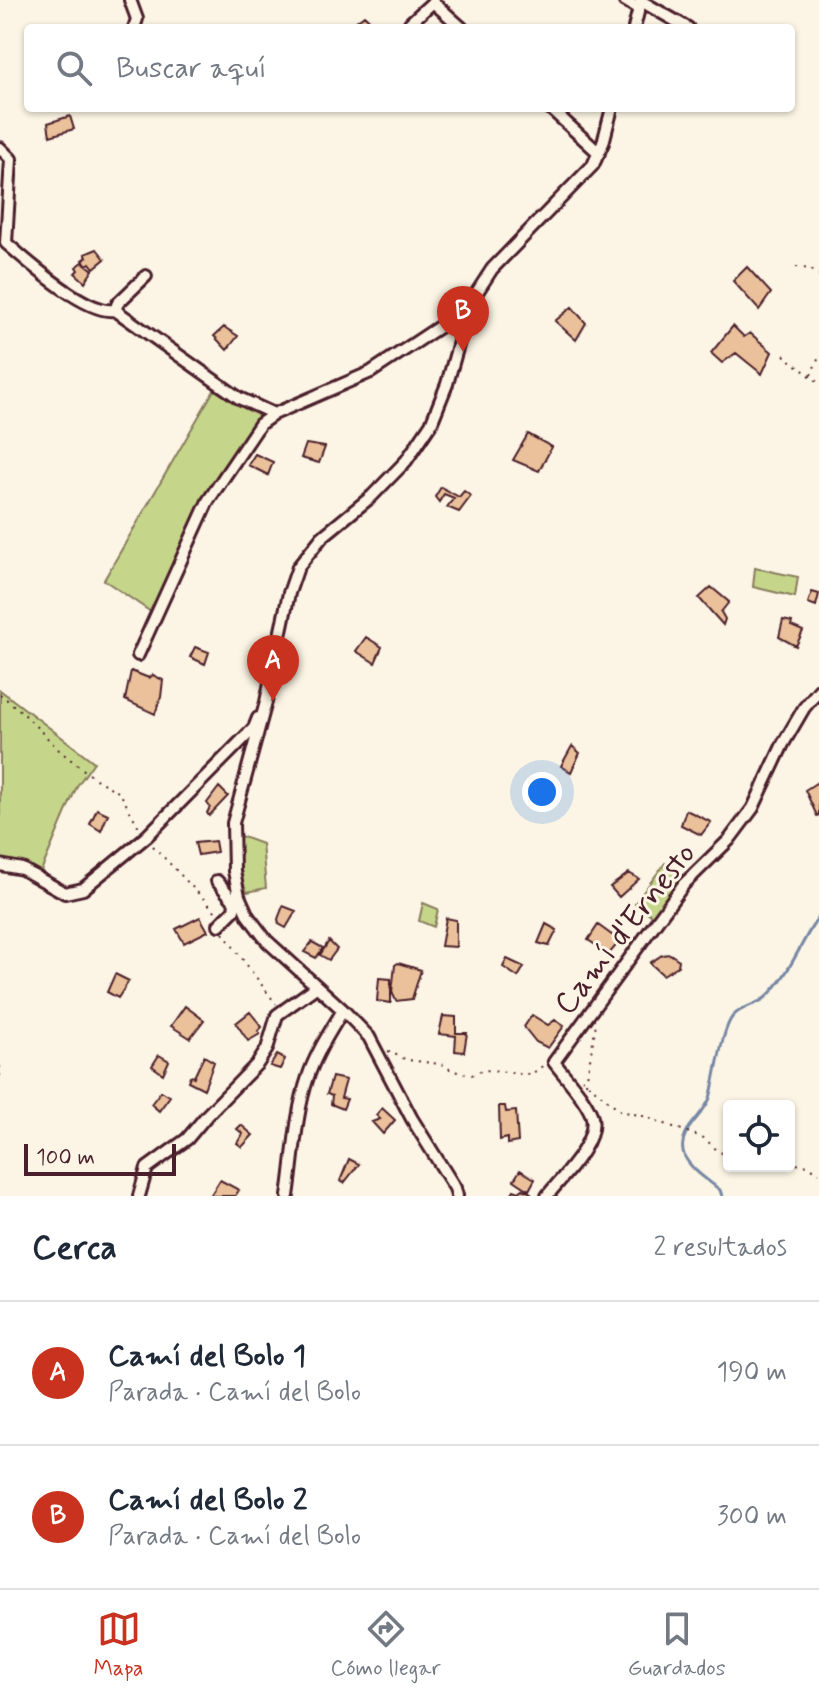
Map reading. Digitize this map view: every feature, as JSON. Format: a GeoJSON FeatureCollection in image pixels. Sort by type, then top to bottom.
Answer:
{"type":"FeatureCollection","features":[{"type":"Feature","properties":{"kind":"street"},"geometry":{"type":"LineString","coordinates":[[130,0],[137,19],[135,24]]}},
{"type":"Feature","properties":{"kind":"street"},"geometry":{"type":"LineString","coordinates":[[624,0],[640,4],[680,24]]}},
{"type":"Feature","properties":{"kind":"street"},"geometry":{"type":"LineString","coordinates":[[410,23],[433,2],[458,24]]}},
{"type":"Feature","properties":{"kind":"street"},"geometry":{"type":"LineString","coordinates":[[635,24],[640,4]]}},
{"type":"Feature","properties":{"kind":"street"},"geometry":{"type":"LineString","coordinates":[[554,112],[599,153]]}},
{"type":"Feature","properties":{"kind":"street"},"geometry":{"type":"LineString","coordinates":[[138,655],[208,501],[260,424],[274,414],[371,372],[459,317],[492,269],[593,165],[611,112]]}},
{"type":"Feature","properties":{"kind":"street"},"geometry":{"type":"LineString","coordinates":[[0,148],[11,159],[6,243],[69,293],[106,311],[115,310],[239,398],[274,414]]}},
{"type":"Feature","properties":{"kind":"street"},"geometry":{"type":"LineString","coordinates":[[115,310],[118,303],[146,276]]}},
{"type":"Feature","properties":{"kind":"street"},"geometry":{"type":"LineString","coordinates":[[246,913],[234,871],[233,823],[298,567],[322,537],[372,496],[406,461],[431,424],[447,384],[470,303]]}},
{"type":"Feature","properties":{"kind":"street","name":"Camí d'Ernesto"},"geometry":{"type":"LineString","coordinates":[[547,1196],[583,1151],[592,1133],[593,1118],[585,1102],[554,1062],[684,884],[729,840],[753,808],[783,744],[804,708],[819,690]]}},
{"type":"Feature","properties":{"kind":"street"},"geometry":{"type":"LineString","coordinates":[[0,865],[22,869],[65,893],[83,889],[145,838],[254,728],[266,702]]}},
{"type":"Feature","properties":{"kind":"street"},"geometry":{"type":"LineString","coordinates":[[217,881],[267,941],[369,1037],[457,1196]]}},
{"type":"Feature","properties":{"kind":"street"},"geometry":{"type":"LineString","coordinates":[[221,923],[234,910],[235,902]]}},
{"type":"Feature","properties":{"kind":"street"},"geometry":{"type":"LineString","coordinates":[[139,1196],[147,1168],[187,1139],[258,1063],[267,1049],[277,1015],[316,987]]}},
{"type":"Feature","properties":{"kind":"street"},"geometry":{"type":"LineString","coordinates":[[288,1196],[298,1117],[308,1077],[323,1042],[343,1010]]}},
{"type":"Feature","properties":{"kind":"path"},"geometry":{"type":"LineString","coordinates":[[796,267],[810,269],[819,275]]}},
{"type":"Feature","properties":{"kind":"path"},"geometry":{"type":"LineString","coordinates":[[784,355],[819,383]]}},
{"type":"Feature","properties":{"kind":"path"},"geometry":{"type":"LineString","coordinates":[[810,376],[819,356]]}},
{"type":"Feature","properties":{"kind":"path"},"geometry":{"type":"LineString","coordinates":[[0,694],[94,778],[120,793],[145,838],[213,908],[250,973],[282,1012]]}},
{"type":"Feature","properties":{"kind":"path"},"geometry":{"type":"LineString","coordinates":[[586,1084],[600,998]]}},
{"type":"Feature","properties":{"kind":"path"},"geometry":{"type":"LineString","coordinates":[[375,1048],[407,1060],[441,1064],[453,1071],[472,1075],[478,1071],[496,1070],[528,1076]]}},
{"type":"Feature","properties":{"kind":"path"},"geometry":{"type":"LineString","coordinates":[[0,1066],[0,1076]]}},
{"type":"Feature","properties":{"kind":"path"},"geometry":{"type":"LineString","coordinates":[[577,1074],[621,1111],[704,1138],[723,1153]]}},
{"type":"Feature","properties":{"kind":"path"},"geometry":{"type":"LineString","coordinates":[[795,1164],[809,1166],[819,1173]]}},
{"type":"Feature","properties":{"kind":"green space"},"geometry":{"type":"Polygon","coordinates":[[[214,390],[259,416],[194,518],[151,612],[104,580],[214,390]]]}},
{"type":"Feature","properties":{"kind":"green space"},"geometry":{"type":"Polygon","coordinates":[[[755,568],[798,577],[795,597],[753,587],[755,568]]]}},
{"type":"Feature","properties":{"kind":"green space"},"geometry":{"type":"Polygon","coordinates":[[[0,690],[94,762],[77,786],[41,871],[0,859],[0,690]]]}},
{"type":"Feature","properties":{"kind":"green space"},"geometry":{"type":"Polygon","coordinates":[[[235,834],[262,844],[266,888],[247,892],[239,874],[235,834]]]}},
{"type":"Feature","properties":{"kind":"green space"},"geometry":{"type":"Polygon","coordinates":[[[665,863],[684,876],[654,917],[635,903],[665,863]]]}},
{"type":"Feature","properties":{"kind":"green space"},"geometry":{"type":"Polygon","coordinates":[[[423,903],[438,909],[434,927],[419,921],[423,903]]]}},
{"type":"Feature","properties":{"kind":"building"},"geometry":{"type":"Polygon","coordinates":[[[364,15],[374,24],[353,24],[364,15]]]}},
{"type":"Feature","properties":{"kind":"building"},"geometry":{"type":"Polygon","coordinates":[[[70,116],[74,129],[50,136],[48,123],[70,116]]]}},
{"type":"Feature","properties":{"kind":"building"},"geometry":{"type":"Polygon","coordinates":[[[97,249],[105,259],[94,268],[83,260],[87,257],[85,254],[97,249]]]}},
{"type":"Feature","properties":{"kind":"building"},"geometry":{"type":"Polygon","coordinates":[[[83,262],[93,270],[85,282],[75,273],[78,270],[76,267],[83,262]]]}},
{"type":"Feature","properties":{"kind":"building"},"geometry":{"type":"Polygon","coordinates":[[[747,267],[771,293],[759,310],[733,281],[747,267]]]}},
{"type":"Feature","properties":{"kind":"building"},"geometry":{"type":"Polygon","coordinates":[[[572,307],[586,323],[576,340],[555,321],[572,307]]]}},
{"type":"Feature","properties":{"kind":"building"},"geometry":{"type":"Polygon","coordinates":[[[733,326],[744,337],[750,333],[772,352],[762,374],[736,353],[722,363],[711,353],[733,326]]]}},
{"type":"Feature","properties":{"kind":"building"},"geometry":{"type":"Polygon","coordinates":[[[224,327],[238,336],[227,350],[214,336],[224,327]]]}},
{"type":"Feature","properties":{"kind":"building"},"geometry":{"type":"Polygon","coordinates":[[[528,434],[552,447],[539,471],[513,460],[528,434]]]}},
{"type":"Feature","properties":{"kind":"building"},"geometry":{"type":"Polygon","coordinates":[[[306,444],[325,447],[319,463],[301,458],[306,444]]]}},
{"type":"Feature","properties":{"kind":"building"},"geometry":{"type":"Polygon","coordinates":[[[255,454],[273,462],[268,475],[248,465],[255,454]]]}},
{"type":"Feature","properties":{"kind":"building"},"geometry":{"type":"Polygon","coordinates":[[[441,487],[459,497],[464,491],[471,496],[459,512],[447,507],[454,498],[444,494],[439,502],[435,497],[441,487]]]}},
{"type":"Feature","properties":{"kind":"building"},"geometry":{"type":"Polygon","coordinates":[[[711,587],[729,602],[721,612],[725,619],[723,625],[699,598],[711,587]]]}},
{"type":"Feature","properties":{"kind":"building"},"geometry":{"type":"Polygon","coordinates":[[[812,592],[819,594],[816,606],[808,603],[812,592]]]}},
{"type":"Feature","properties":{"kind":"building"},"geometry":{"type":"Polygon","coordinates":[[[783,620],[792,622],[791,626],[803,631],[796,646],[779,637],[783,620]]]}},
{"type":"Feature","properties":{"kind":"building"},"geometry":{"type":"Polygon","coordinates":[[[366,637],[382,647],[375,663],[356,651],[366,637]]]}},
{"type":"Feature","properties":{"kind":"building"},"geometry":{"type":"Polygon","coordinates":[[[195,647],[209,652],[205,664],[190,657],[195,647]]]}},
{"type":"Feature","properties":{"kind":"building"},"geometry":{"type":"Polygon","coordinates":[[[131,671],[163,680],[155,714],[125,700],[131,671]]]}},
{"type":"Feature","properties":{"kind":"building"},"geometry":{"type":"Polygon","coordinates":[[[572,746],[580,753],[571,772],[561,766],[572,746]]]}},
{"type":"Feature","properties":{"kind":"building"},"geometry":{"type":"Polygon","coordinates":[[[819,781],[819,815],[817,816],[805,790],[819,781]]]}},
{"type":"Feature","properties":{"kind":"building"},"geometry":{"type":"Polygon","coordinates":[[[219,787],[228,796],[209,816],[207,803],[219,787]]]}},
{"type":"Feature","properties":{"kind":"building"},"geometry":{"type":"Polygon","coordinates":[[[97,809],[108,814],[101,831],[90,824],[97,809]]]}},
{"type":"Feature","properties":{"kind":"building"},"geometry":{"type":"Polygon","coordinates":[[[686,810],[711,822],[701,835],[681,825],[686,810]]]}},
{"type":"Feature","properties":{"kind":"building"},"geometry":{"type":"Polygon","coordinates":[[[215,841],[217,852],[198,855],[195,843],[215,841]]]}},
{"type":"Feature","properties":{"kind":"building"},"geometry":{"type":"Polygon","coordinates":[[[629,873],[639,879],[619,897],[610,887],[629,873]]]}},
{"type":"Feature","properties":{"kind":"building"},"geometry":{"type":"Polygon","coordinates":[[[283,906],[296,911],[286,928],[279,924],[278,919],[283,906]]]}},
{"type":"Feature","properties":{"kind":"building"},"geometry":{"type":"Polygon","coordinates":[[[200,917],[208,931],[184,943],[176,929],[200,917]]]}},
{"type":"Feature","properties":{"kind":"building"},"geometry":{"type":"Polygon","coordinates":[[[446,918],[456,920],[456,947],[441,946],[446,918]]]}},
{"type":"Feature","properties":{"kind":"building"},"geometry":{"type":"Polygon","coordinates":[[[546,924],[557,930],[549,946],[538,943],[546,924]]]}},
{"type":"Feature","properties":{"kind":"building"},"geometry":{"type":"Polygon","coordinates":[[[598,925],[620,941],[609,954],[588,940],[598,925]]]}},
{"type":"Feature","properties":{"kind":"building"},"geometry":{"type":"Polygon","coordinates":[[[329,941],[337,949],[329,960],[320,955],[329,941]]]}},
{"type":"Feature","properties":{"kind":"building"},"geometry":{"type":"Polygon","coordinates":[[[312,942],[323,948],[316,958],[304,952],[312,942]]]}},
{"type":"Feature","properties":{"kind":"building"},"geometry":{"type":"Polygon","coordinates":[[[670,954],[679,960],[678,966],[663,975],[650,963],[670,954]]]}},
{"type":"Feature","properties":{"kind":"building"},"geometry":{"type":"Polygon","coordinates":[[[507,959],[524,967],[518,977],[503,967],[507,959]]]}},
{"type":"Feature","properties":{"kind":"building"},"geometry":{"type":"Polygon","coordinates":[[[398,963],[421,970],[412,999],[396,1001],[392,992],[395,965],[398,963]]]}},
{"type":"Feature","properties":{"kind":"building"},"geometry":{"type":"Polygon","coordinates":[[[115,974],[129,981],[118,998],[107,992],[115,974]]]}},
{"type":"Feature","properties":{"kind":"building"},"geometry":{"type":"Polygon","coordinates":[[[379,978],[391,979],[391,1003],[377,1001],[379,978]]]}},
{"type":"Feature","properties":{"kind":"building"},"geometry":{"type":"Polygon","coordinates":[[[185,1006],[204,1020],[190,1038],[171,1026],[185,1006]]]}},
{"type":"Feature","properties":{"kind":"building"},"geometry":{"type":"Polygon","coordinates":[[[250,1012],[262,1027],[258,1031],[260,1034],[248,1041],[236,1023],[250,1012]]]}},
{"type":"Feature","properties":{"kind":"building"},"geometry":{"type":"Polygon","coordinates":[[[532,1015],[548,1025],[555,1020],[564,1026],[548,1048],[536,1042],[524,1027],[532,1015]]]}},
{"type":"Feature","properties":{"kind":"building"},"geometry":{"type":"Polygon","coordinates":[[[443,1016],[456,1017],[456,1033],[467,1033],[464,1052],[455,1051],[456,1036],[439,1034],[443,1016]]]}},
{"type":"Feature","properties":{"kind":"building"},"geometry":{"type":"Polygon","coordinates":[[[159,1055],[169,1061],[163,1074],[152,1066],[159,1055]]]}},
{"type":"Feature","properties":{"kind":"building"},"geometry":{"type":"Polygon","coordinates":[[[277,1055],[285,1059],[280,1069],[270,1066],[277,1055]]]}},
{"type":"Feature","properties":{"kind":"building"},"geometry":{"type":"Polygon","coordinates":[[[204,1056],[214,1062],[204,1089],[188,1081],[190,1076],[194,1077],[204,1056]]]}},
{"type":"Feature","properties":{"kind":"building"},"geometry":{"type":"Polygon","coordinates":[[[332,1077],[346,1080],[341,1098],[347,1099],[343,1109],[331,1104],[332,1096],[327,1094],[332,1077]]]}},
{"type":"Feature","properties":{"kind":"building"},"geometry":{"type":"Polygon","coordinates":[[[161,1091],[170,1096],[159,1111],[151,1104],[161,1091]]]}},
{"type":"Feature","properties":{"kind":"building"},"geometry":{"type":"Polygon","coordinates":[[[499,1106],[505,1106],[506,1112],[516,1111],[518,1142],[507,1144],[507,1138],[500,1140],[499,1106]]]}},
{"type":"Feature","properties":{"kind":"building"},"geometry":{"type":"Polygon","coordinates":[[[382,1108],[395,1120],[383,1134],[372,1122],[380,1119],[376,1115],[382,1108]]]}},
{"type":"Feature","properties":{"kind":"building"},"geometry":{"type":"Polygon","coordinates":[[[241,1125],[253,1135],[242,1147],[237,1143],[243,1134],[237,1129],[241,1125]]]}},
{"type":"Feature","properties":{"kind":"building"},"geometry":{"type":"Polygon","coordinates":[[[349,1159],[359,1164],[344,1183],[340,1181],[349,1159]]]}},
{"type":"Feature","properties":{"kind":"building"},"geometry":{"type":"Polygon","coordinates":[[[520,1170],[535,1179],[529,1190],[514,1180],[520,1170]]]}},
{"type":"Feature","properties":{"kind":"building"},"geometry":{"type":"Polygon","coordinates":[[[220,1180],[239,1190],[235,1196],[210,1196],[220,1180]]]}},
{"type":"Feature","properties":{"kind":"building"},"geometry":{"type":"Polygon","coordinates":[[[523,1189],[531,1193],[528,1196],[510,1196],[514,1190],[519,1192],[523,1189]]]}},
{"type":"Feature","properties":{"kind":"waterway"},"geometry":{"type":"LineString","coordinates":[[722,1196],[720,1190],[688,1162],[683,1151],[685,1136],[710,1098],[722,1043],[733,1016],[765,998],[773,989],[819,916]]}},
{"type":"Feature","properties":{"kind":"place","name":"Camí del Bolo 2"},"geometry":{"type":"Point","coordinates":[463,352]}},
{"type":"Feature","properties":{"kind":"place","name":"Camí del Bolo 1"},"geometry":{"type":"Point","coordinates":[273,701]}}]}
